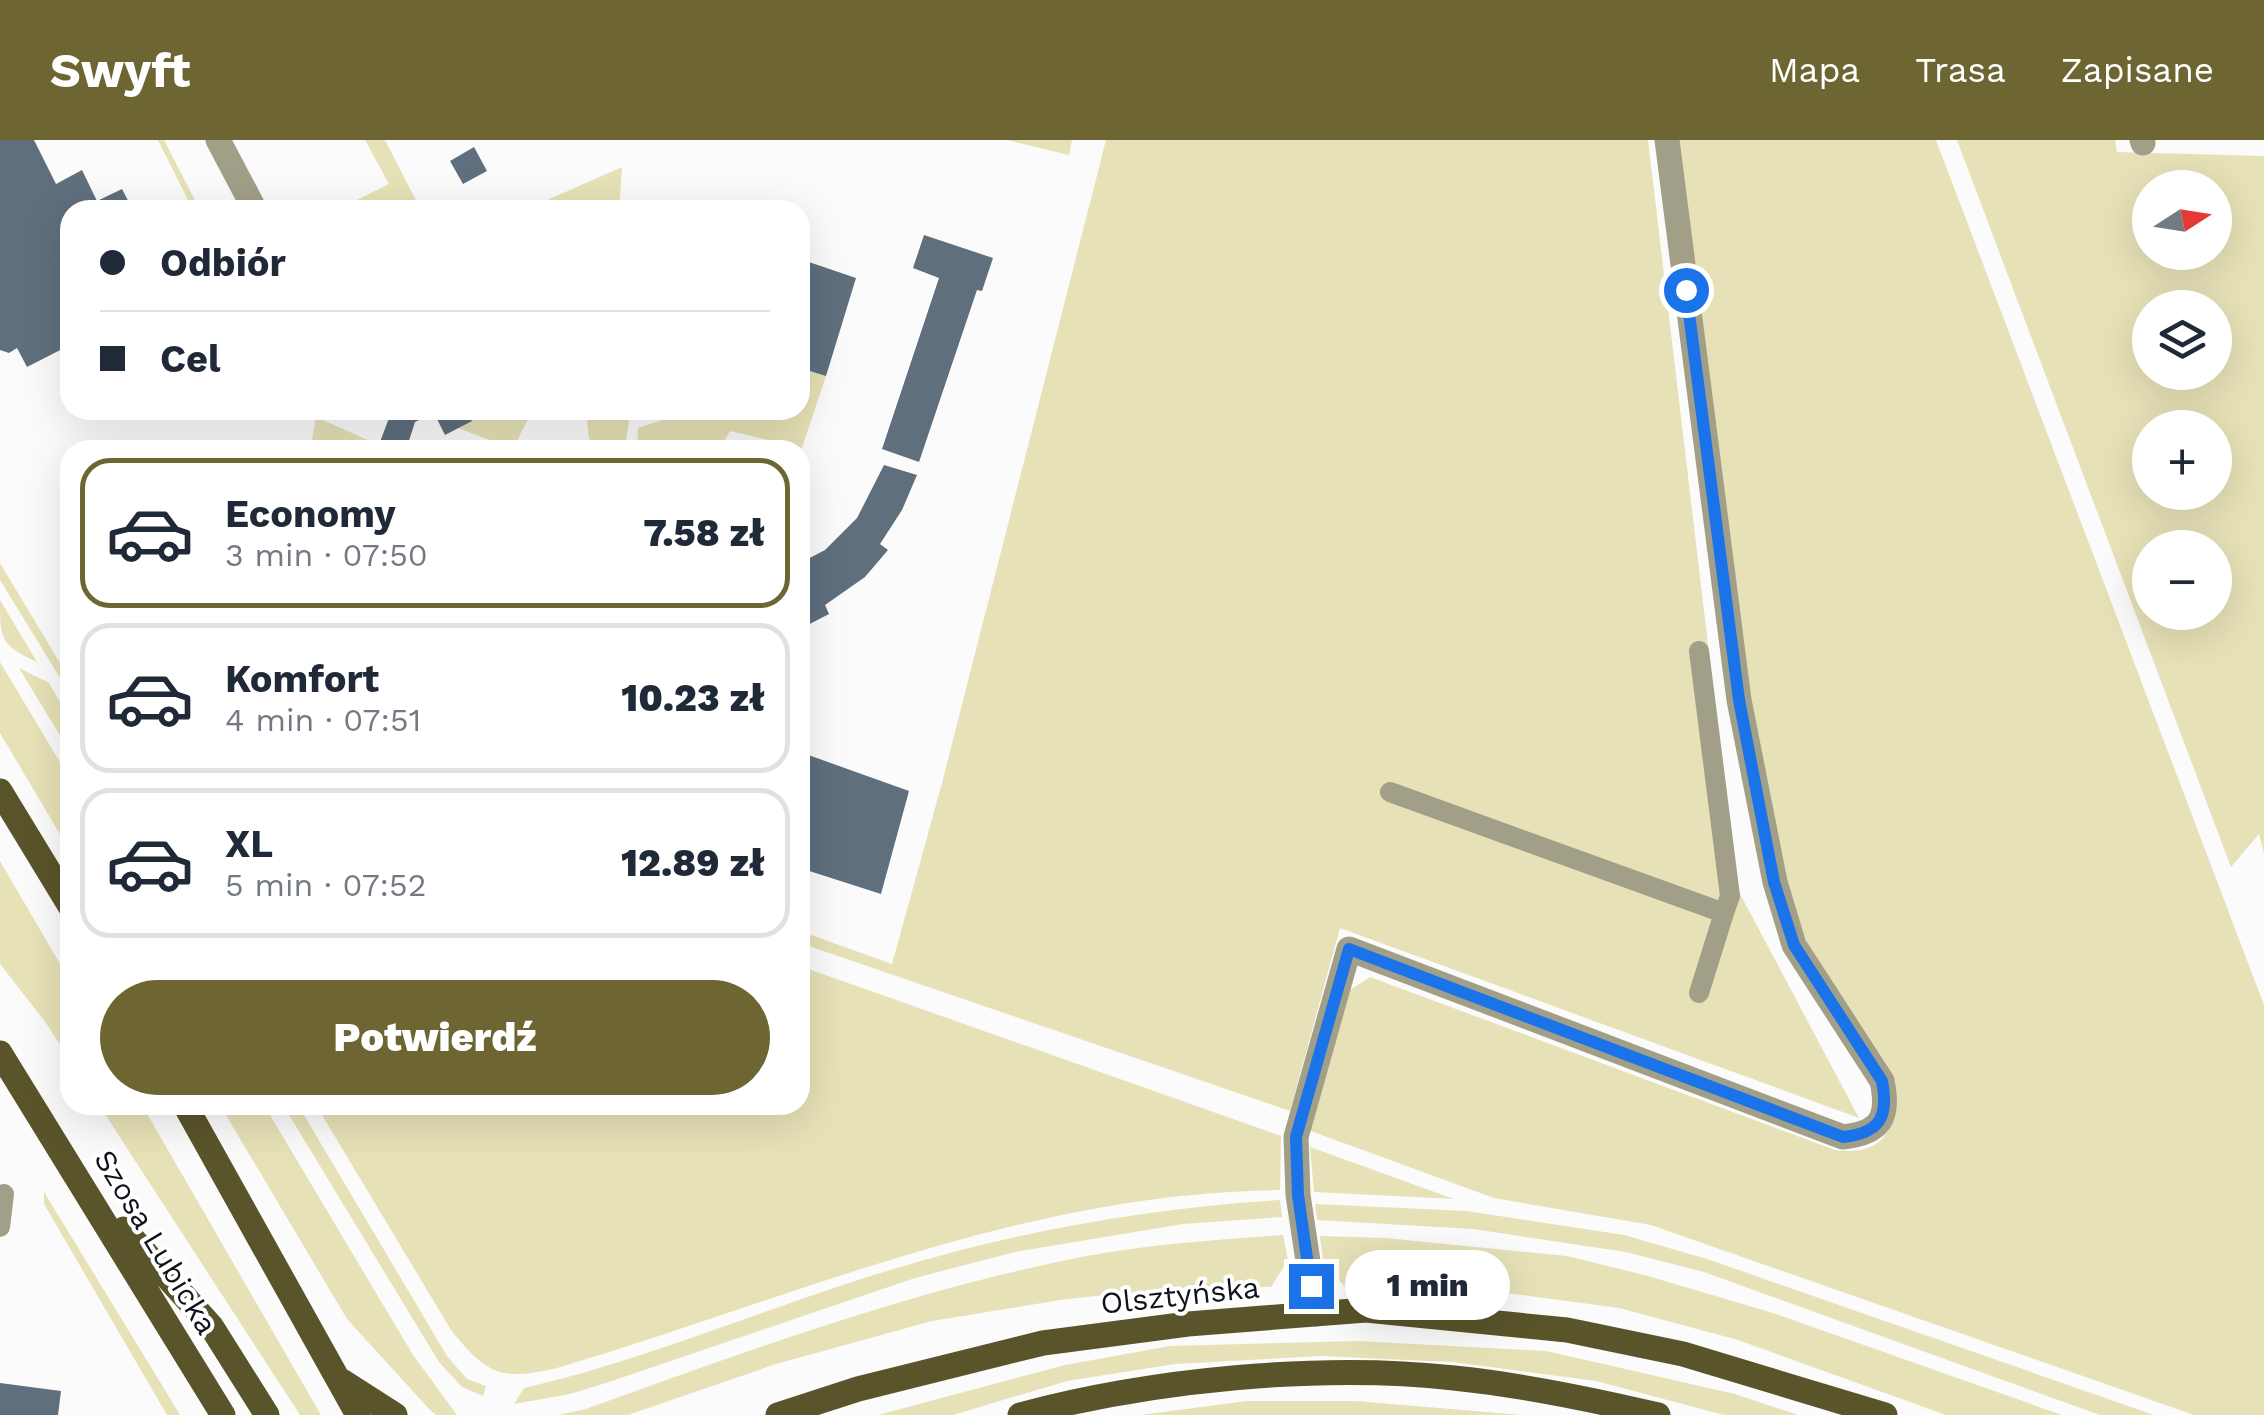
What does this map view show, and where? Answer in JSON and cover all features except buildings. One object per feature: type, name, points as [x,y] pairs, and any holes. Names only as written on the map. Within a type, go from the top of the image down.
[{"type":"main road","points":[[0,791],[60,890]]},
{"type":"main road","name":"Szosa Lubicka","points":[[0,1052],[223,1415]]},
{"type":"main road","points":[[191,1115],[358,1415]]},
{"type":"main road","points":[[84,1184],[211,1326],[266,1415]]},
{"type":"main road","name":"Olsztyńska","points":[[778,1415],[858,1389],[1043,1342],[1188,1324],[1366,1310],[1567,1330],[1683,1354],[1885,1415]]},
{"type":"main road","points":[[1020,1415],[1118,1393],[1252,1378],[1384,1374],[1514,1386],[1658,1415]]},
{"type":"main road","points":[[338,1379],[394,1415]]},
{"type":"street","points":[[218,140],[249,200]]},
{"type":"street","points":[[1316,1314],[1302,1227],[1296,1137],[1349,949],[1843,1137],[1866,1134],[1878,1124],[1886,1102],[1882,1081],[1794,945],[1774,882],[1739,700],[1667,140]]},
{"type":"lane","points":[[1699,651],[1730,896],[1699,993]]},
{"type":"lane","points":[[1390,792],[1724,913]]},
{"type":"lane","points":[[0,1227],[4,1194]]},
{"type":"shaded area","points":[[158,140],[164,140],[195,200],[188,200]]},
{"type":"shaded area","points":[[365,140],[385,140],[416,200],[357,200],[389,184]]},
{"type":"shaded area","points":[[1007,140],[1072,140],[1069,155]]},
{"type":"shaded area","points":[[1106,140],[1648,140],[1737,888],[1859,1118],[1340,928],[1290,1111],[810,946],[810,935],[892,964]]},
{"type":"shaded area","points":[[1677,140],[1936,140],[2264,1005],[2264,1415],[2194,1415],[1651,1225],[1494,1198],[1308,1130],[1350,990],[1370,977],[1835,1150],[1871,1147],[1890,1126],[1896,1102],[1792,915],[1750,703]]},
{"type":"shaded area","points":[[1957,140],[2115,140],[2117,152],[2264,156],[2264,853],[2259,834],[2231,867],[2142,630],[2232,630],[2232,530],[2132,530],[2132,604]]},
{"type":"shaded area","points":[[622,167],[620,200],[548,200]]},
{"type":"shaded area","points":[[810,371],[826,376],[805,440],[768,440],[730,431],[725,440],[637,440],[638,428],[662,420],[810,420]]},
{"type":"shaded area","points":[[315,420],[323,420],[368,440],[312,440]]},
{"type":"shaded area","points":[[462,420],[528,420],[518,440],[489,440],[458,428]]},
{"type":"shaded area","points":[[587,420],[629,420],[626,440],[589,439]]},
{"type":"shaded area","points":[[0,563],[60,663],[60,678],[0,580]]},
{"type":"shaded area","points":[[0,600],[37,662],[16,651],[5,639]]},
{"type":"shaded area","points":[[0,662],[60,762],[60,834],[0,733]]},
{"type":"shaded area","points":[[19,668],[49,683],[60,702],[60,736]]},
{"type":"shaded area","points":[[0,861],[60,964],[60,1045],[0,964]]},
{"type":"shaded area","points":[[810,970],[1281,1136],[1280,1190],[1185,1196],[1092,1209],[1002,1229],[913,1253],[557,1368],[522,1374],[497,1371],[475,1357],[451,1330],[322,1115],[810,1115]]},
{"type":"shaded area","points":[[105,1115],[148,1115],[321,1415],[300,1415]]},
{"type":"shaded area","points":[[226,1115],[270,1115],[413,1355],[457,1415],[436,1415],[430,1410],[347,1319]]},
{"type":"shaded area","points":[[289,1115],[304,1115],[447,1356],[467,1379],[486,1386],[483,1396],[462,1387],[439,1362]]},
{"type":"shaded area","points":[[1310,1147],[1454,1199],[1314,1192]]},
{"type":"shaded area","points":[[44,1192],[180,1415],[167,1415],[44,1204]]},
{"type":"shaded area","points":[[1280,1200],[1282,1217],[1183,1224],[1015,1252],[915,1278],[609,1382],[514,1404],[524,1388],[623,1361],[865,1278],[959,1251],[1096,1221]]},
{"type":"shaded area","points":[[1315,1204],[1466,1211],[1624,1235],[1707,1259],[2154,1415],[2100,1415],[1704,1272],[1626,1252],[1473,1229],[1317,1220]]},
{"type":"shaded area","points":[[1283,1235],[1288,1260],[1271,1287],[1173,1288],[1067,1299],[932,1321],[776,1364],[628,1415],[558,1415],[586,1409],[896,1303],[1023,1270],[1135,1248]]},
{"type":"shaded area","points":[[1320,1236],[1386,1238],[1567,1256],[1773,1313],[2062,1415],[1946,1415],[1738,1340],[1619,1308],[1514,1294],[1345,1287],[1323,1261]]},
{"type":"shaded area","points":[[1358,1341],[1546,1351],[1735,1394],[1798,1415],[1724,1415],[1596,1381],[1452,1362],[1320,1356],[1175,1364],[1067,1381],[953,1415],[878,1415],[1065,1365],[1170,1346]]},
{"type":"shaded area","points":[[1247,1401],[1356,1401],[1522,1415],[1140,1415]]},
{"type":"route","points":[[1311,1286],[1298,1195],[1296,1137],[1349,949],[1843,1137],[1866,1134],[1878,1124],[1886,1102],[1882,1081],[1794,945],[1774,882],[1739,700],[1686,290]]}]
